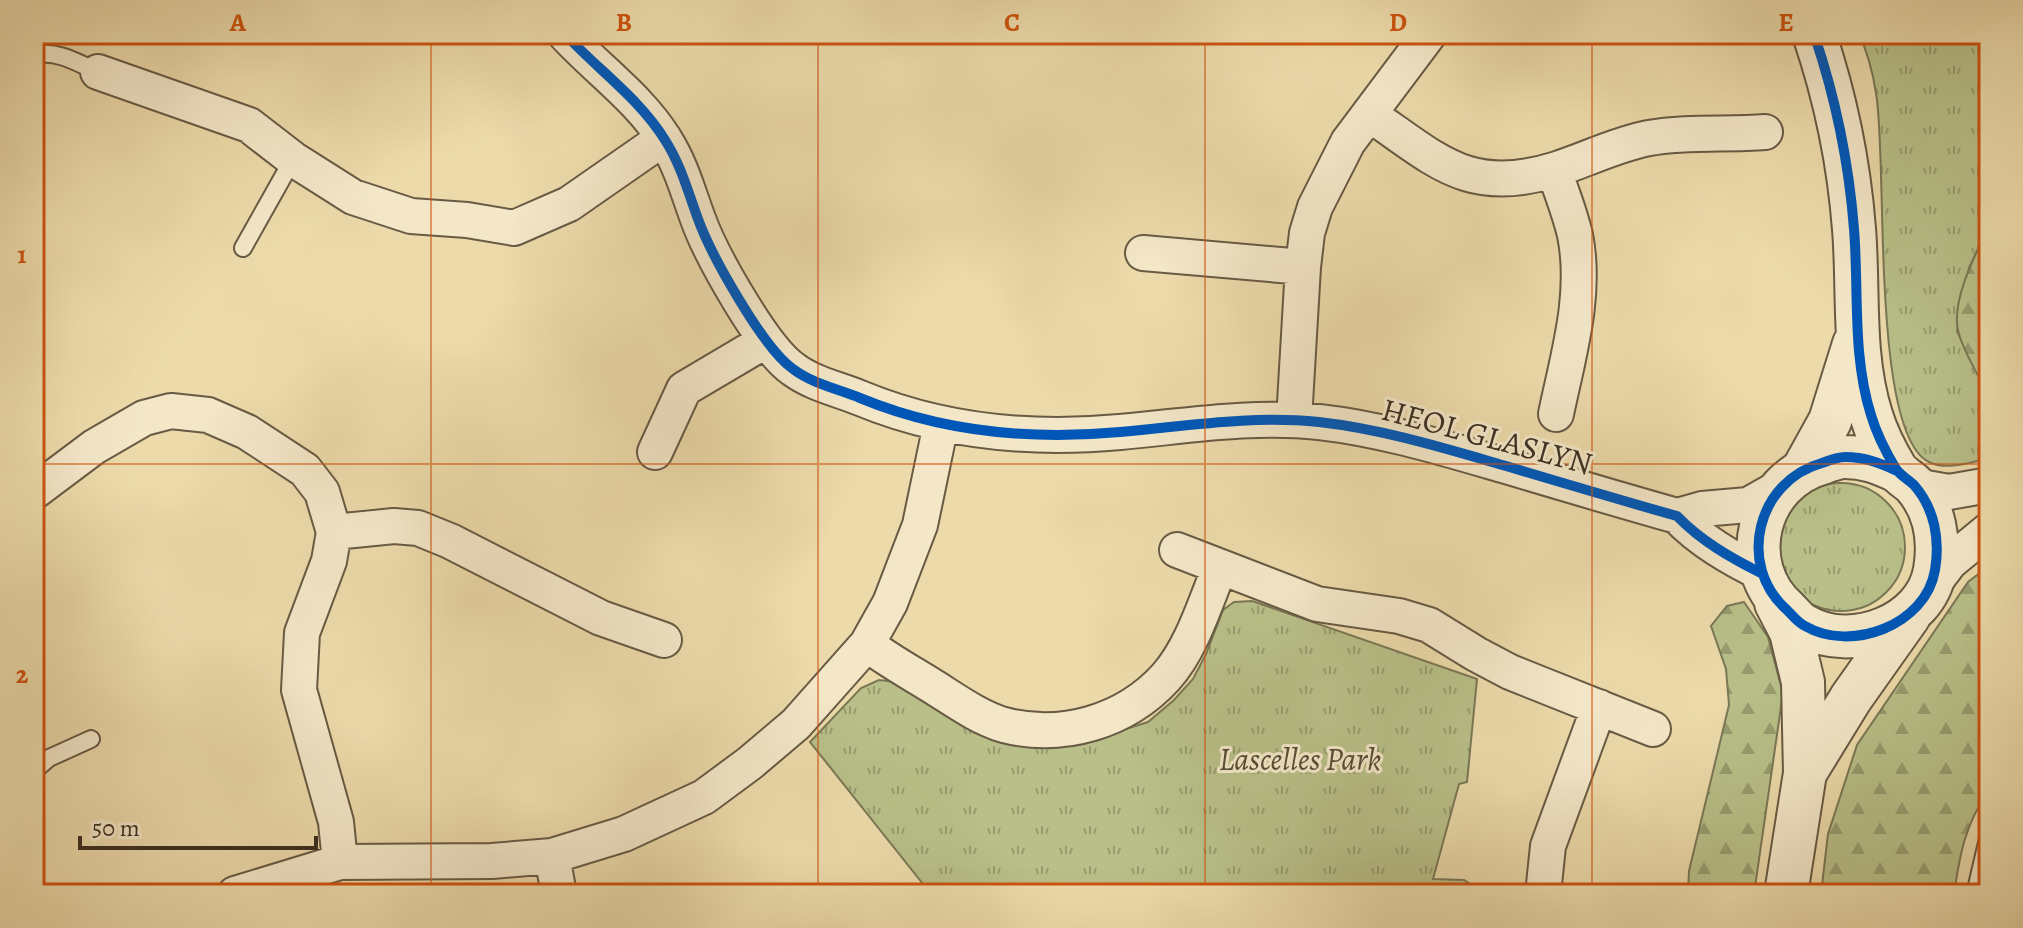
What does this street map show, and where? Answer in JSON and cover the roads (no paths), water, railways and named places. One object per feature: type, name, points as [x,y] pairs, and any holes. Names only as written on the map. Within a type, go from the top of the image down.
[{"type":"street","name":"HEOL GLASLYN","points":[[565,34],[664,138],[689,189],[712,251],[765,341],[793,369],[814,381],[889,410],[941,424],[1039,435],[1118,432],[1221,420],[1294,420],[1351,427],[1439,446],[1677,516],[1693,532],[1737,561],[1767,586]]},
{"type":"street","points":[[1767,586],[1805,626],[1832,636],[1857,637],[1883,631],[1919,602],[1935,572],[1937,529],[1931,513],[1906,478],[1871,415],[1857,336],[1851,199],[1838,127],[1814,34]]},
{"type":"street","points":[[1294,420],[1303,267],[1307,233],[1315,207],[1331,172],[1424,35]]},
{"type":"street","points":[[98,72],[249,125],[293,159],[353,197],[411,216],[467,220],[514,228],[569,204],[664,138]]},
{"type":"street","points":[[1369,114],[1433,158],[1459,172],[1486,179],[1554,170],[1649,138],[1765,132]]},
{"type":"street","points":[[1554,170],[1575,235],[1579,286],[1574,329],[1556,414]]},
{"type":"street","points":[[1143,253],[1303,267]]},
{"type":"street","points":[[1786,894],[1805,773],[1803,682],[1791,632],[1767,586],[1758,538],[1765,510],[1792,478],[1830,421],[1857,336]]},
{"type":"street","points":[[655,452],[684,389],[765,341]]},
{"type":"street","points":[[34,492],[94,447],[144,418],[171,411],[208,415],[247,432],[305,470],[322,492],[334,532],[329,561],[302,633],[299,690],[336,822],[340,862]]},
{"type":"street","points":[[235,894],[340,862],[492,861],[552,856],[624,834],[704,797],[796,724],[867,644],[890,603],[920,525],[941,424]]},
{"type":"street","points":[[1792,478],[1843,457],[1874,460],[1906,478],[1949,492],[1989,485]]},
{"type":"street","name":"HEOL GLASLYN","points":[[1677,516],[1702,509],[1748,505],[1792,478]]},
{"type":"street","points":[[334,532],[394,526],[418,528],[450,541],[601,618],[664,640]]},
{"type":"street","points":[[1805,773],[1851,698],[1919,602],[1950,562],[1989,530]]},
{"type":"street","points":[[1177,550],[1317,604],[1399,616],[1429,625],[1510,672],[1653,729]]},
{"type":"street","points":[[867,644],[968,708],[1002,724],[1037,731],[1076,729],[1133,706],[1166,677],[1182,654],[1220,567]]},
{"type":"street","points":[[1543,894],[1548,846],[1599,707]]},
{"type":"street","points":[[552,856],[559,894]]},
{"type":"lane","points":[[34,56],[42,53],[53,55],[98,72]]},
{"type":"lane","points":[[243,248],[293,159]]},
{"type":"lane","points":[[34,771],[49,758],[91,739]]},
{"type":"lane","points":[[1975,894],[1989,834]]},
{"type":"park label","name":"Lascelles Park","points":[[1300,759]]}]
